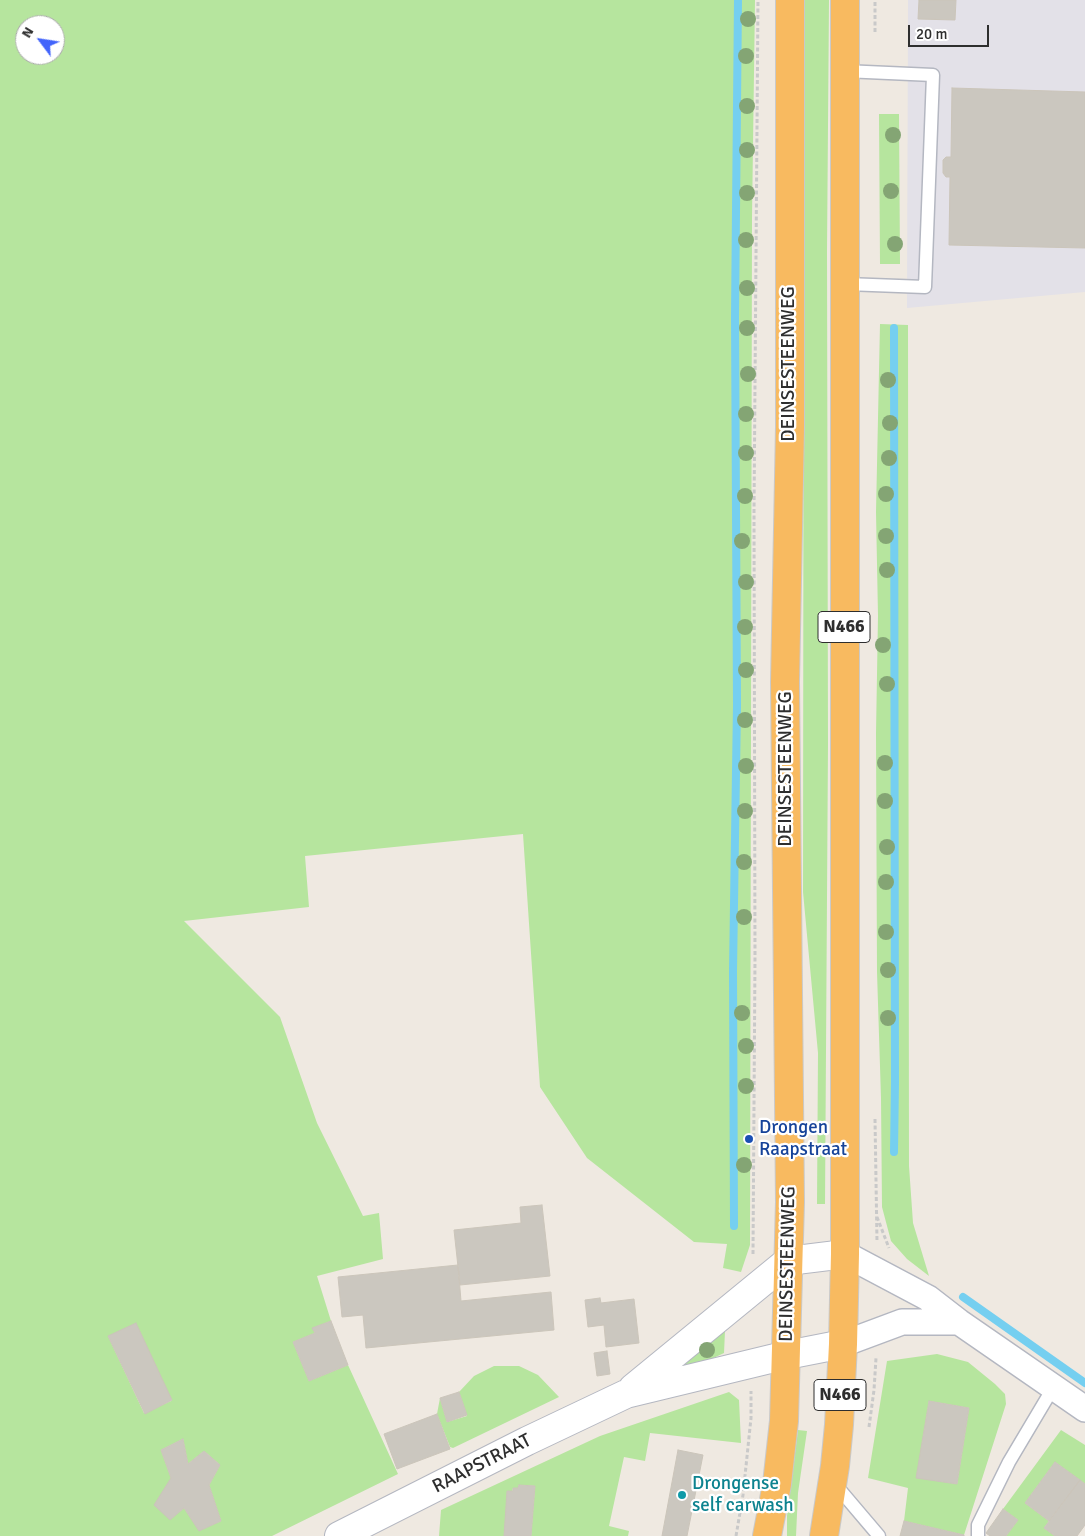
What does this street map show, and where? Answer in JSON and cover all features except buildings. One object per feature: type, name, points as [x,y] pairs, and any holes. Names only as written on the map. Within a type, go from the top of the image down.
[{"type":"highway","name":"DEINSESTEENWEG","points":[[767,1536],[777,1484],[784,1421],[790,1202],[785,682],[790,427],[790,0]]},
{"type":"highway","name":"N466","points":[[824,1536],[833,1482],[839,1425],[843,1344],[845,0]]},
{"type":"street","points":[[788,1261],[844,1254],[928,1298],[958,1322],[1085,1409]]},
{"type":"street","name":"RAAPSTRAAT","points":[[626,1394],[788,1261]]},
{"type":"street","points":[[843,1344],[902,1322],[958,1322]]},
{"type":"street","name":"RAAPSTRAAT","points":[[339,1536],[527,1441],[626,1394],[787,1355],[843,1344]]},
{"type":"lane","points":[[844,71],[933,75],[925,287],[846,284]]},
{"type":"lane","points":[[978,1536],[978,1525],[1009,1462],[1053,1388]]},
{"type":"lane","points":[[833,1482],[879,1536]]},
{"type":"path","points":[[752,1291],[755,966],[754,502],[758,0]]},
{"type":"path","points":[[736,1536],[743,1495],[751,1418],[751,1365]]},
{"type":"shaded area","points":[[908,0],[1085,0],[1085,292],[907,308]]},
{"type":"green space","points":[[0,0],[755,0],[752,218],[750,1245],[741,1272],[723,1268],[727,1244],[694,1242],[587,1158],[540,1087],[523,834],[305,856],[309,907],[184,921],[280,1017],[317,1123],[363,1216],[379,1213],[383,1259],[317,1276],[331,1321],[313,1328],[315,1333],[293,1342],[309,1381],[348,1365],[398,1474],[272,1536],[0,1536]],"holes":[[[108,1336],[172,1400],[171,1401],[144,1413]],[[183,1439],[188,1464],[204,1451],[220,1465],[209,1485],[221,1521],[199,1530],[184,1508],[170,1519],[171,1478],[161,1450]]]},
{"type":"green space","points":[[804,0],[829,0],[825,1204],[817,1204],[818,1053],[803,892]]},
{"type":"green space","points":[[879,114],[899,114],[900,264],[880,264]]},
{"type":"green space","points":[[880,324],[908,325],[909,1166],[913,1223],[929,1276],[907,1259],[891,1241],[882,1207],[877,972],[876,733],[878,616],[876,512]]},
{"type":"green space","points":[[725,1331],[724,1353],[686,1371],[668,1364],[709,1335]]},
{"type":"green space","points":[[937,1354],[968,1362],[1005,1394],[1006,1404],[964,1535],[904,1521],[908,1488],[868,1478],[887,1361]],"holes":[[[929,1401],[969,1408],[957,1484],[917,1477]]]},
{"type":"green space","points":[[494,1366],[519,1366],[538,1375],[559,1397],[453,1448],[450,1447],[437,1414],[440,1398],[447,1422],[467,1416],[459,1392],[474,1376]]},
{"type":"green space","points":[[729,1392],[739,1400],[741,1443],[650,1433],[645,1461],[624,1457],[609,1526],[629,1531],[628,1536],[531,1536],[535,1486],[519,1485],[518,1488],[513,1488],[504,1536],[439,1536],[441,1510],[600,1436]]},
{"type":"green space","points":[[798,1430],[807,1431],[798,1493],[796,1536],[787,1536],[787,1516]]},
{"type":"green space","points":[[1061,1430],[1085,1445],[1085,1484],[1055,1462],[1025,1503],[1049,1521],[1044,1528],[1055,1536],[1006,1536],[1018,1520],[1003,1509]]},
{"type":"waterway","points":[[734,1226],[733,971],[737,705],[735,317],[738,0]]},
{"type":"waterway","points":[[894,328],[894,1152]]},
{"type":"waterway","points":[[963,1297],[1085,1383]]},
{"type":"place","name":"Drongen Raapstraat","points":[[749,1139]]},
{"type":"place","name":"Drongense self carwash","points":[[682,1495]]}]
